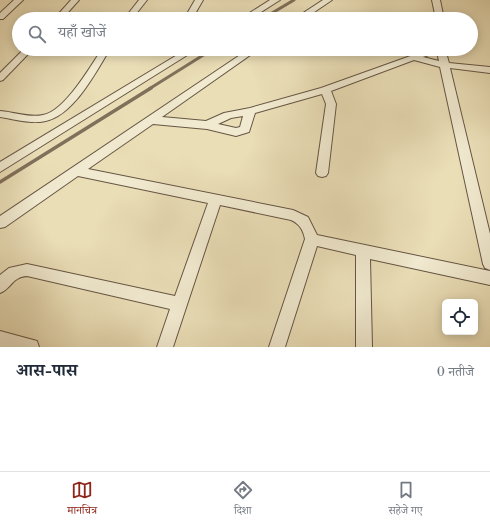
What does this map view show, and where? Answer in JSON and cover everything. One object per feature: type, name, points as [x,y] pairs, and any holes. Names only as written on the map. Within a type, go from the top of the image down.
[{"type":"street","points":[[0,17],[19,0]]},
{"type":"street","points":[[65,12],[76,0]]},
{"type":"street","points":[[134,12],[143,0]]},
{"type":"street","points":[[192,12],[199,0]]},
{"type":"street","points":[[256,12],[276,0]]},
{"type":"street","points":[[309,12],[328,0]]},
{"type":"street","points":[[436,0],[439,12]]},
{"type":"street","points":[[0,78],[22,56]]},
{"type":"street","points":[[0,114],[42,119],[58,114],[82,85],[101,56]]},
{"type":"street","points":[[0,168],[182,56]]},
{"type":"street","points":[[0,223],[245,56]]},
{"type":"street","points":[[207,125],[224,116],[250,111],[325,90],[416,56]]},
{"type":"street","points":[[442,56],[490,264]]},
{"type":"street","points":[[413,57],[444,65],[490,70]]},
{"type":"street","points":[[322,173],[331,104],[325,90]]},
{"type":"street","points":[[151,120],[207,125],[240,132],[245,129],[250,111]]},
{"type":"street","points":[[75,171],[293,215],[302,218],[308,223],[312,238],[277,347]]},
{"type":"street","points":[[165,347],[215,200]]},
{"type":"street","points":[[312,238],[363,251],[490,278]]},
{"type":"street","points":[[363,251],[364,347]]},
{"type":"street","points":[[0,286],[8,276],[14,272],[27,270],[179,304]]},
{"type":"street","points":[[0,339],[31,347]]},
{"type":"waterway","points":[[274,12],[294,0]]},
{"type":"waterway","points":[[149,89],[202,56]]},
{"type":"waterway","points":[[0,182],[151,88]]}]
